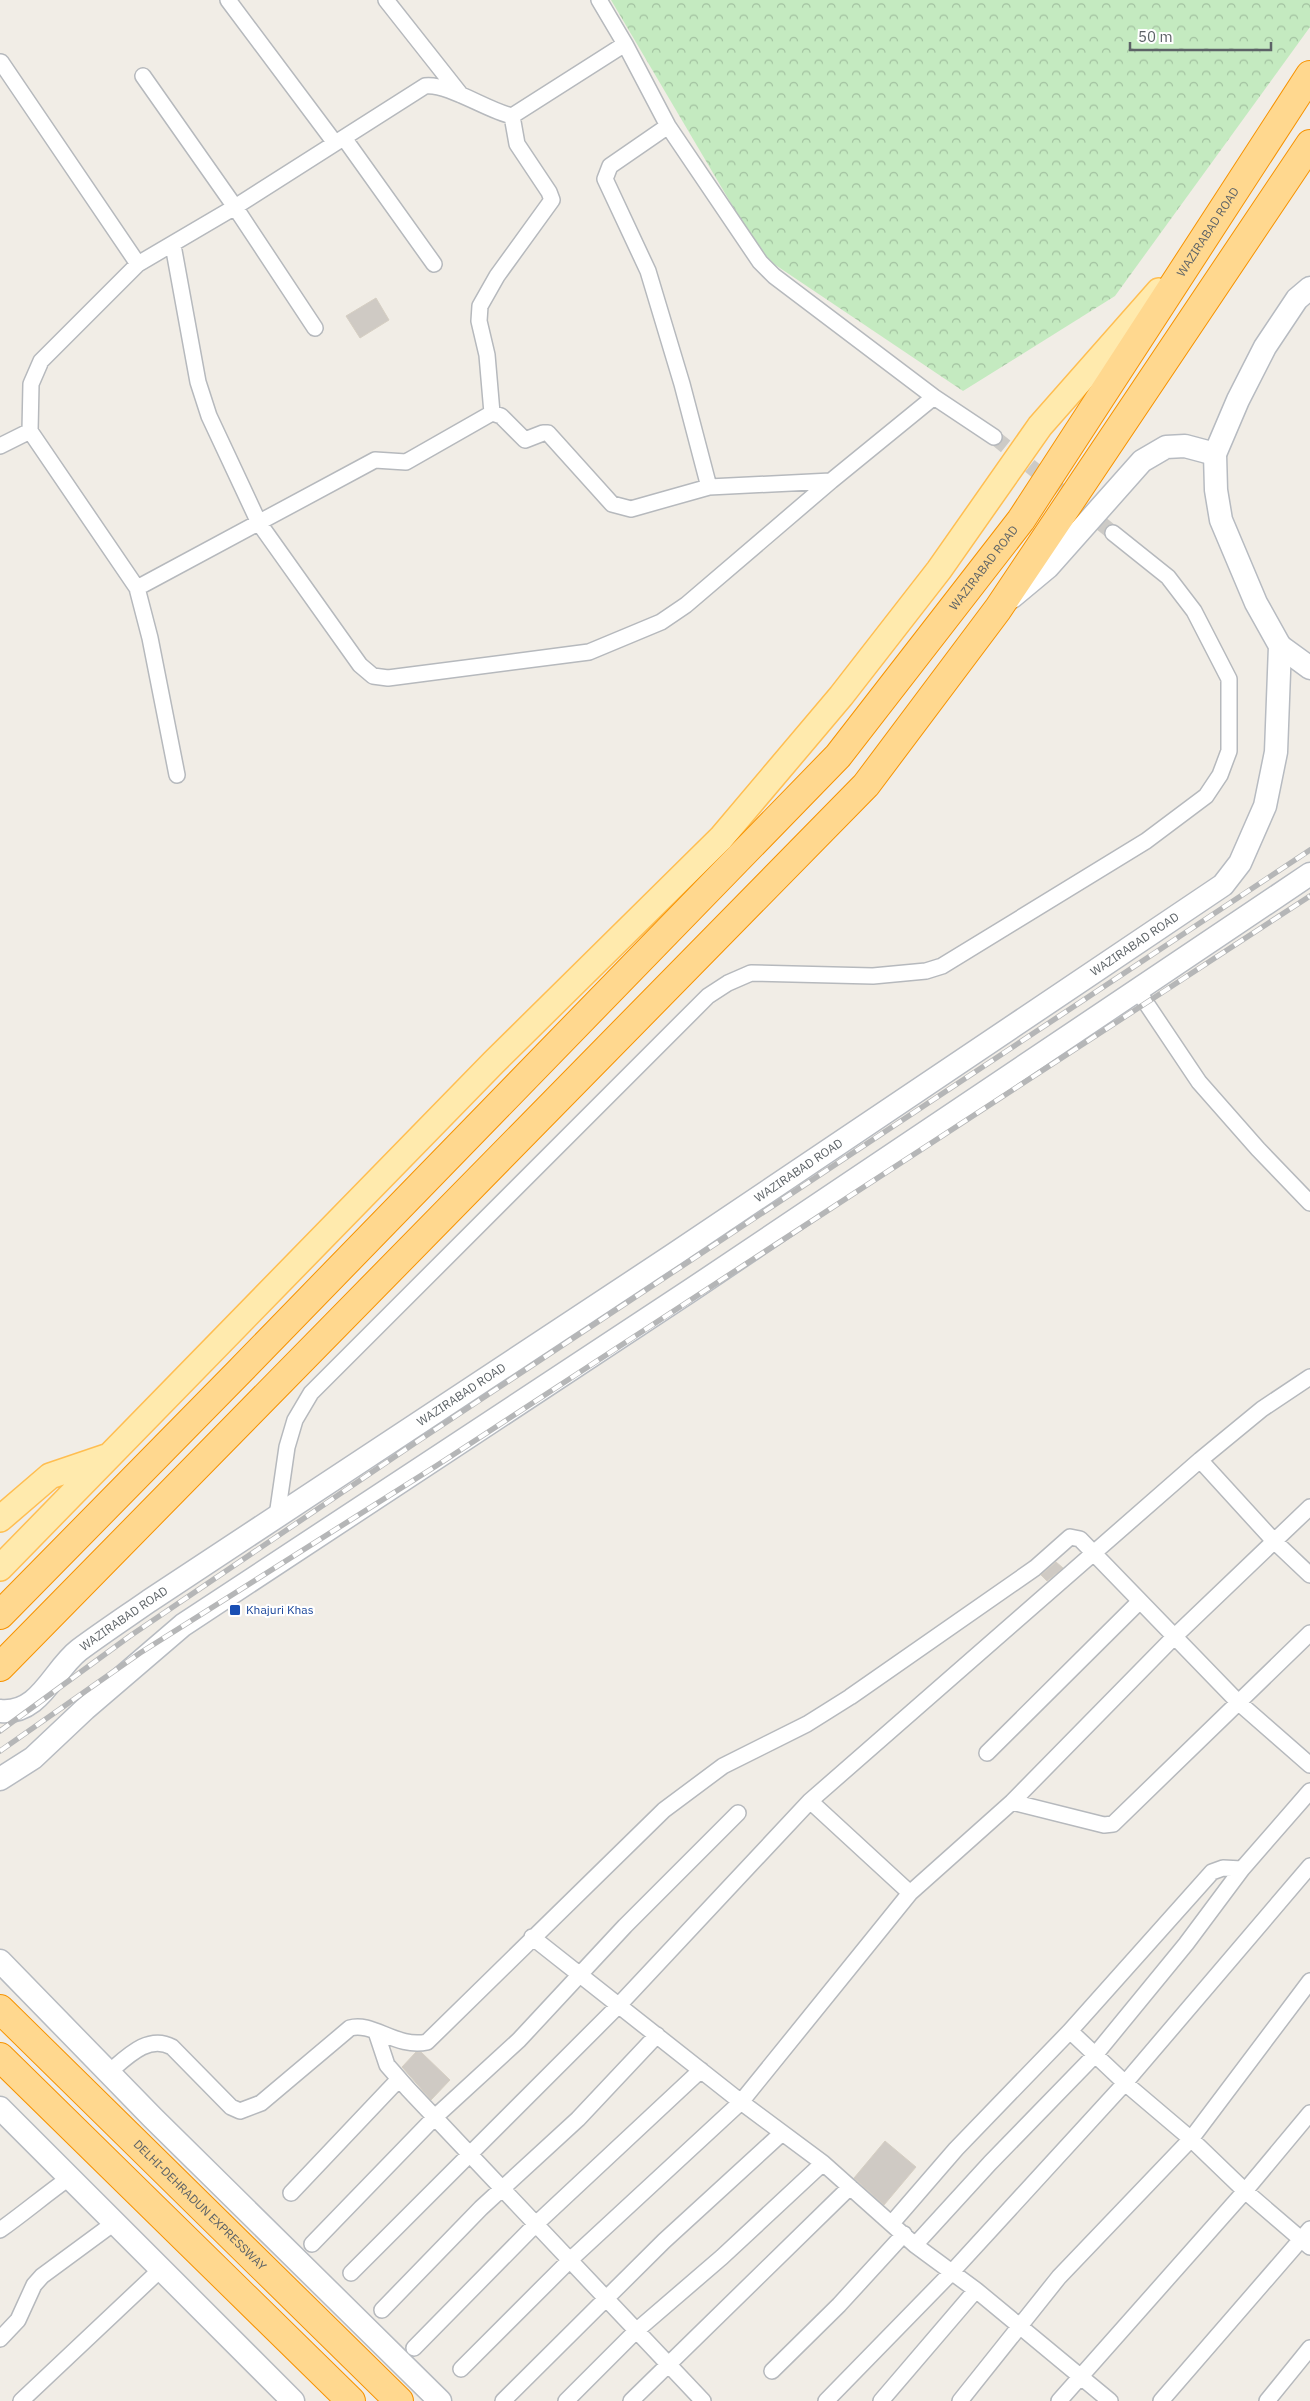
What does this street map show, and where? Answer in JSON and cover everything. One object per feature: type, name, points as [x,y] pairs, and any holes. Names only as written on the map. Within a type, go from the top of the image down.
[{"type":"highway","name":"WAZIRABAD ROAD","points":[[0,1615],[236,1376],[838,756],[1020,520],[1249,171],[1310,74]]},
{"type":"highway","points":[[0,1667],[866,785],[998,609],[1310,144]]},
{"type":"highway","name":"DELHI-DEHRADUN EXPRESSWAY","points":[[0,2009],[399,2401]]},
{"type":"highway","points":[[0,2057],[351,2401]]},
{"type":"main road","points":[[0,1568],[494,1062],[721,838],[865,664],[939,570],[1040,426],[1202,242]]},
{"type":"main road","points":[[1310,288],[1297,299],[1265,347],[1238,400],[1215,454],[1216,490],[1221,520],[1256,603],[1280,646],[1310,668]]},
{"type":"main road","points":[[998,609],[1048,567],[1142,461],[1166,448],[1185,446],[1215,454]]},
{"type":"main road","name":"WAZIRABAD ROAD","points":[[0,1711],[12,1712],[38,1698],[77,1652],[277,1516],[681,1250],[1223,885],[1240,863],[1265,806],[1276,752],[1280,646]]},
{"type":"main road","points":[[0,1779],[33,1758],[85,1709],[183,1626],[683,1296],[1310,874]]},
{"type":"main road","points":[[0,1519],[50,1476],[111,1456]]},
{"type":"main road","points":[[0,1961],[117,2066],[440,2401]]},
{"type":"main road","points":[[0,2108],[293,2401]]},
{"type":"street","points":[[228,0],[434,264]]},
{"type":"street","points":[[386,0],[461,95]]},
{"type":"street","points":[[599,0],[625,44],[668,126],[760,262],[774,276],[934,397],[994,437]]},
{"type":"street","points":[[177,775],[150,638],[137,588],[30,431],[31,384],[42,361],[138,264],[235,207],[426,86],[434,86],[461,95],[512,116],[519,114],[625,44]]},
{"type":"street","points":[[0,62],[138,264]]},
{"type":"street","points":[[143,76],[235,207],[315,328]]},
{"type":"street","points":[[492,413],[487,355],[479,321],[480,306],[497,276],[552,200],[549,192],[517,144],[512,116]]},
{"type":"street","points":[[668,126],[610,166],[605,179],[648,272],[682,384],[709,487]]},
{"type":"street","points":[[173,245],[202,399],[259,523],[360,665],[373,676],[388,678],[589,652],[660,622],[686,605],[831,481],[934,397]]},
{"type":"street","points":[[137,588],[374,460],[406,462],[492,413],[501,416],[525,440],[548,433],[612,504],[622,508],[631,509],[709,487],[831,481]]},
{"type":"street","points":[[0,446],[30,431]]},
{"type":"street","points":[[277,1516],[287,1447],[295,1420],[311,1392],[708,996],[728,982],[751,973],[873,976],[926,971],[942,966],[1146,841],[1206,796],[1220,775],[1229,751],[1229,679],[1215,647],[1194,611],[1168,577],[1113,533]]},
{"type":"street","points":[[1138,991],[1198,1082],[1310,1203]]},
{"type":"street","points":[[351,2273],[619,2005],[810,1801],[1200,1460],[1262,1409],[1310,1377]]},
{"type":"street","points":[[1200,1460],[1274,1541],[1310,1575]]},
{"type":"street","points":[[461,2369],[570,2260],[741,2102],[910,1894],[1012,1802],[1174,1637],[1310,1507]]},
{"type":"street","points":[[117,2066],[148,2044],[156,2042],[172,2047],[232,2107],[240,2111],[261,2104],[350,2028],[359,2026],[402,2042],[416,2044],[427,2042],[532,1937],[664,1810],[724,1766],[807,1724],[850,1697],[1035,1568],[1070,1537],[1078,1538],[1238,1702],[1310,1765]]},
{"type":"street","points":[[987,1754],[1139,1602]]},
{"type":"street","points":[[1012,1802],[1109,1825],[1310,1633]]},
{"type":"street","points":[[915,2245],[990,2163],[1095,2055],[1186,1944],[1242,1869],[1310,1791]]},
{"type":"street","points":[[810,1801],[910,1894]]},
{"type":"street","points":[[312,2244],[435,2117],[519,2040],[578,1975],[738,1813]]},
{"type":"street","points":[[826,2401],[951,2273],[1125,2083],[1310,1866]]},
{"type":"street","points":[[892,2223],[956,2149],[1070,2031],[1212,1872],[1223,1868],[1242,1869]]},
{"type":"street","points":[[532,1937],[741,2102],[823,2163],[915,2245],[976,2290],[1110,2401]]},
{"type":"street","points":[[960,2401],[1059,2277],[1191,2139],[1310,1980]]},
{"type":"street","points":[[1070,2031],[1125,2083],[1191,2139],[1245,2191],[1307,2238],[1161,2401]]},
{"type":"street","points":[[376,2032],[385,2060],[399,2079],[703,2401]]},
{"type":"street","points":[[382,2310],[503,2189],[578,2119],[657,2035]]},
{"type":"street","points":[[414,2348],[536,2224],[701,2070]]},
{"type":"street","points":[[291,2193],[399,2079]]},
{"type":"street","points":[[1059,2401],[1245,2191],[1310,2113]]},
{"type":"street","points":[[503,2401],[664,2241],[782,2133]]},
{"type":"street","points":[[566,2401],[636,2331],[722,2257],[823,2163]]},
{"type":"street","points":[[0,2230],[28,2211],[38,2200],[69,2178]]},
{"type":"street","points":[[631,2401],[850,2187]]},
{"type":"street","points":[[0,2338],[18,2320],[34,2285],[42,2276],[114,2223]]},
{"type":"street","points":[[772,2371],[839,2305],[904,2234]]},
{"type":"street","points":[[21,2401],[160,2270]]},
{"type":"street","points":[[881,2401],[976,2290]]},
{"type":"street","points":[[1267,2401],[1310,2348]]},
{"type":"green space","points":[[611,0],[1310,0],[1310,27],[1115,296],[963,391],[762,256]]},
{"type":"building","points":[[376,298],[389,320],[360,338],[346,316]]},
{"type":"building","points":[[1056,1562],[1063,1568],[1047,1581],[1041,1575]]},
{"type":"building","points":[[416,2052],[421,2052],[450,2080],[431,2100],[402,2067]]},
{"type":"building","points":[[885,2141],[916,2167],[884,2205],[854,2178]]},
{"type":"tunnel","points":[[994,437],[1113,533]]},
{"type":"railway","points":[[0,1731],[130,1636],[418,1441],[1310,850]]},
{"type":"railway","points":[[0,1751],[140,1653],[436,1466],[1310,896]]},
{"type":"place","name":"Khajuri Khas","points":[[235,1610]]}]
